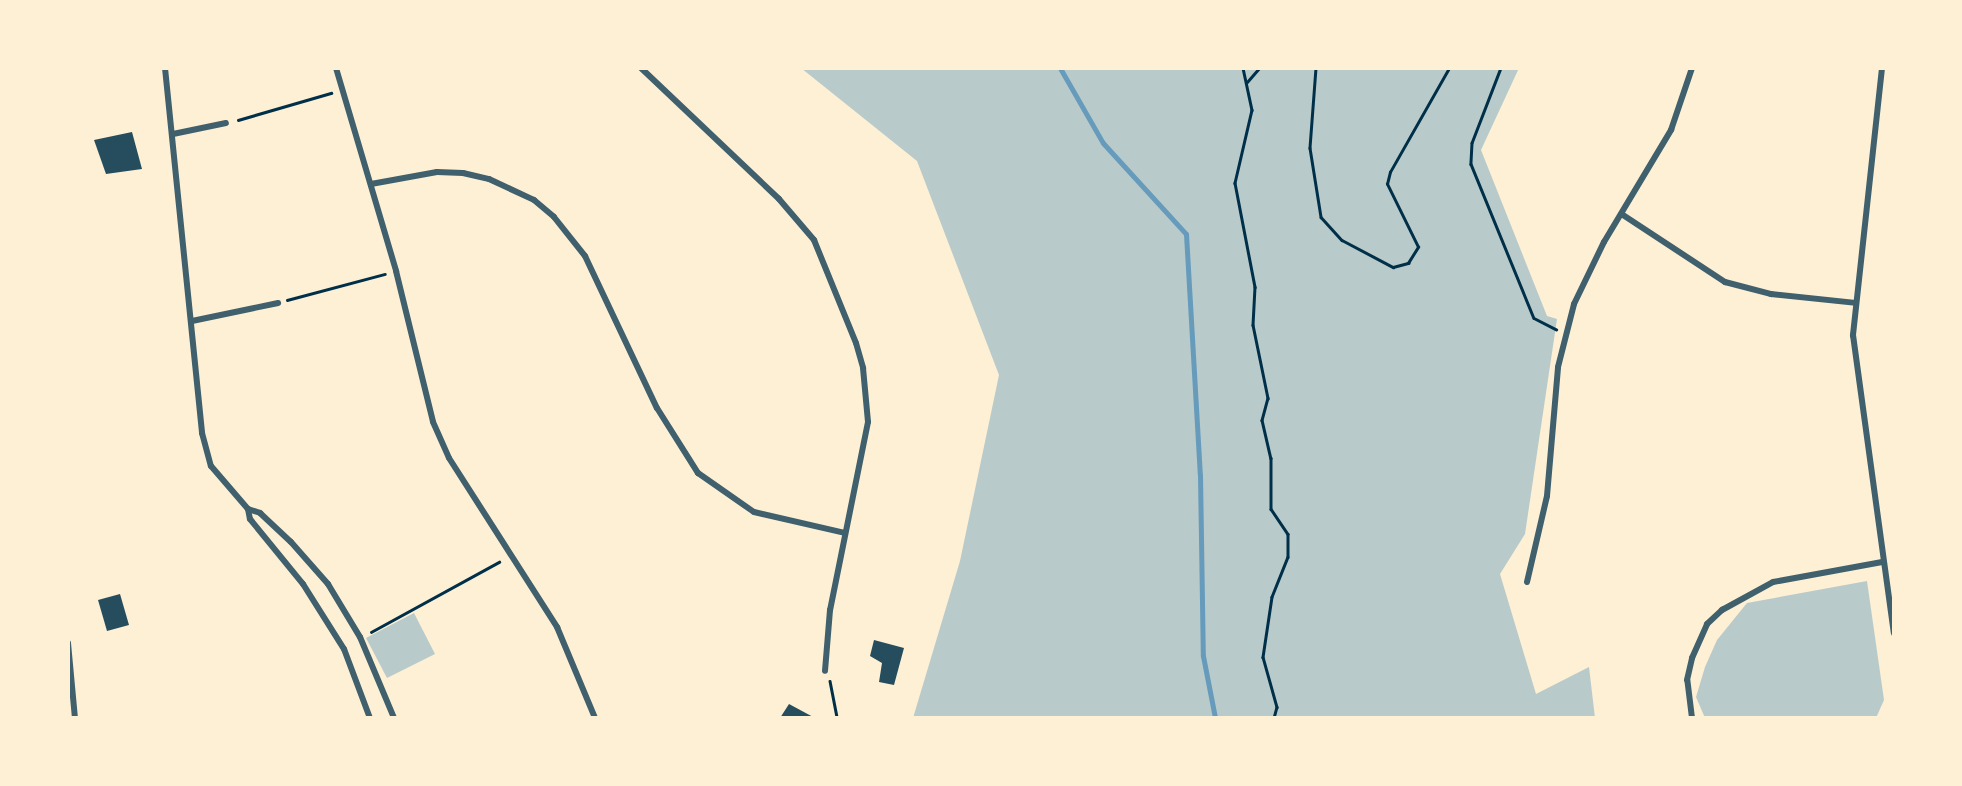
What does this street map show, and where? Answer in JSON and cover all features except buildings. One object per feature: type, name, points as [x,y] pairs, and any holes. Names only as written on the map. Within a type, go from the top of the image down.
[{"type":"street","points":[[165,68],[205,448],[219,480],[248,510],[250,519],[303,584],[344,648],[370,718]]},
{"type":"street","points":[[336,68],[396,270],[433,422],[449,458],[557,627],[595,718]]},
{"type":"street","points":[[641,68],[779,199],[814,240],[856,343],[866,391],[866,436],[830,610],[825,671]]},
{"type":"street","points":[[1527,582],[1546,496],[1555,386],[1566,332],[1588,273],[1671,130],[1692,68]]},
{"type":"street","points":[[1882,68],[1856,303],[1854,360],[1894,632]]},
{"type":"street","points":[[173,134],[226,123]]},
{"type":"street","points":[[371,184],[437,172],[463,173],[489,178],[534,200],[554,217],[586,256],[657,408],[698,473],[754,512],[845,533]]},
{"type":"street","points":[[1623,214],[1725,282],[1771,294],[1856,303]]},
{"type":"street","points":[[192,321],[278,302]]},
{"type":"street","points":[[248,510],[260,512],[312,564],[360,637],[394,718]]},
{"type":"street","points":[[1692,718],[1687,680],[1692,658],[1707,624],[1722,610],[1773,582],[1882,562]]},
{"type":"street","points":[[68,643],[75,718]]},
{"type":"path","points":[[1242,68],[1252,110],[1234,183],[1255,286],[1254,325],[1268,398],[1262,420],[1271,458],[1271,509],[1288,534],[1288,557],[1272,597],[1263,657],[1278,707],[1274,718]]},
{"type":"path","points":[[1246,83],[1260,68]]},
{"type":"path","points":[[1316,68],[1310,148],[1321,217],[1342,240],[1394,267],[1408,263],[1418,247],[1388,184],[1390,172],[1449,68]]},
{"type":"path","points":[[1501,68],[1472,143],[1471,164],[1534,318],[1566,332]]},
{"type":"path","points":[[226,123],[342,90]]},
{"type":"path","points":[[278,302],[396,270]]},
{"type":"path","points":[[360,637],[512,554]]},
{"type":"path","points":[[825,671],[837,718]]},
{"type":"shaded area","points":[[801,68],[1519,68],[1481,150],[1547,316],[1557,319],[1525,534],[1500,574],[1536,694],[1589,667],[1595,718],[913,718],[960,561],[999,375],[917,161]]},
{"type":"shaded area","points":[[1867,581],[1884,700],[1876,718],[1705,718],[1696,697],[1705,667],[1717,640],[1747,603]]},
{"type":"shaded area","points":[[414,613],[435,654],[387,678],[366,638]]},
{"type":"waterway","points":[[1060,68],[1103,143],[1186,234],[1200,475],[1203,656],[1215,718]]}]
